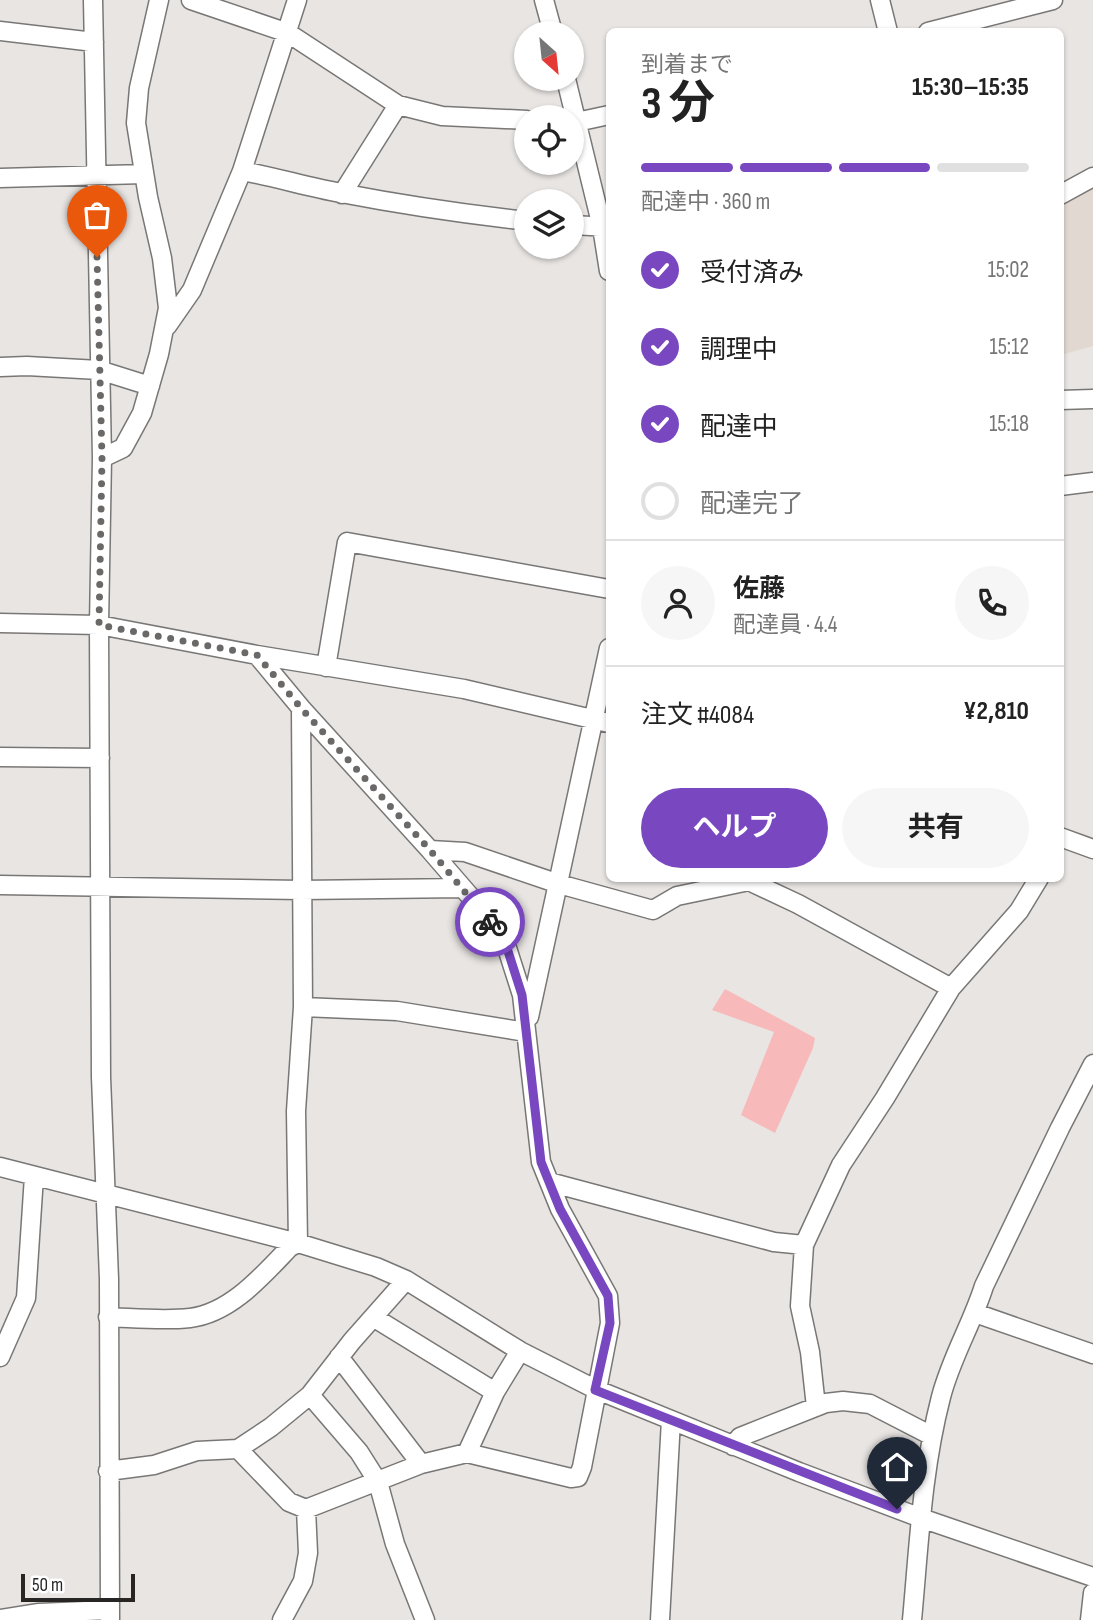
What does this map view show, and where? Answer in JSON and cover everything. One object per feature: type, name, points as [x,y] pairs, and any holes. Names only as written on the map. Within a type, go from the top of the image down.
[{"type":"street","points":[[0,1619],[39,1613],[109,1615],[108,1317],[101,1077],[99,625],[102,458],[93,0]]},
{"type":"street","points":[[102,458],[123,448],[142,413],[168,309],[162,258],[136,123],[138,88],[159,0]]},
{"type":"street","points":[[191,0],[288,33],[398,105],[442,116],[514,119]]},
{"type":"street","points":[[163,332],[192,290],[242,171],[297,0]]},
{"type":"street","points":[[544,0],[550,21]]},
{"type":"street","points":[[880,0],[887,28]]},
{"type":"street","points":[[944,28],[1053,0]]},
{"type":"street","points":[[0,31],[94,42]]},
{"type":"street","points":[[342,194],[398,105]]},
{"type":"street","points":[[584,121],[606,116]]},
{"type":"street","points":[[584,153],[606,227],[584,226]]},
{"type":"street","points":[[242,171],[342,194],[514,219]]},
{"type":"street","points":[[0,178],[144,174]]},
{"type":"street","points":[[1064,193],[1093,177]]},
{"type":"street","points":[[0,367],[99,370],[150,387]]},
{"type":"street","points":[[1064,400],[1093,399]]},
{"type":"street","points":[[1064,486],[1093,482]]},
{"type":"street","points":[[326,667],[347,542],[606,588]]},
{"type":"street","points":[[0,623],[99,625],[257,655],[464,689],[601,721]]},
{"type":"street","points":[[238,1449],[289,1502],[306,1509],[421,1464],[467,1453],[571,1478],[578,1477],[610,1323],[608,1296],[560,1209],[541,1162],[522,995],[507,948],[488,917],[257,655]]},
{"type":"street","points":[[526,1032],[559,884],[601,721],[606,675]]},
{"type":"street","points":[[298,1243],[296,1111],[303,1007],[301,708]]},
{"type":"street","points":[[0,757],[100,758]]},
{"type":"street","points":[[1064,839],[1093,849]]},
{"type":"street","points":[[430,850],[465,852],[559,884],[653,910],[677,896],[741,882]]},
{"type":"street","points":[[754,882],[951,988]]},
{"type":"street","points":[[816,1407],[810,1352],[800,1306],[804,1245],[841,1165],[951,988],[1019,911],[1037,882]]},
{"type":"street","points":[[0,885],[301,890],[462,888]]},
{"type":"street","points":[[303,1007],[397,1012],[526,1032]]},
{"type":"street","points":[[912,1620],[932,1436],[949,1374],[984,1286],[1093,1063]]},
{"type":"street","points":[[0,1167],[298,1243],[376,1267],[406,1280],[520,1351],[595,1390],[921,1518],[1093,1577]]},
{"type":"street","points":[[0,1357],[26,1298],[34,1176]]},
{"type":"street","points":[[549,1181],[774,1242],[804,1245]]},
{"type":"street","points":[[108,1317],[193,1317],[220,1308],[240,1295],[290,1247],[298,1243]]},
{"type":"street","points":[[108,1471],[154,1465],[197,1451],[238,1449],[271,1427],[310,1395],[406,1280]]},
{"type":"street","points":[[975,1312],[1093,1354]]},
{"type":"street","points":[[373,1317],[495,1392]]},
{"type":"street","points":[[467,1453],[495,1392],[520,1351]]},
{"type":"street","points":[[339,1357],[362,1383],[421,1464]]},
{"type":"street","points":[[310,1395],[359,1452],[378,1482],[395,1544],[425,1620]]},
{"type":"street","points":[[733,1446],[740,1437],[816,1407],[843,1401],[870,1404],[932,1436]]},
{"type":"street","points":[[660,1620],[671,1420]]},
{"type":"street","points":[[282,1620],[303,1581],[308,1553],[306,1509]]},
{"type":"street","points":[[1090,1620],[1093,1593]]},
{"type":"shaded area","points":[[1093,185],[1093,346],[1064,354],[1064,201]]},
{"type":"shaded area","points":[[725,989],[815,1038],[775,1133],[741,1115],[774,1032],[712,1010]]},
{"type":"way so far","points":[[97,257],[102,458],[99,625],[257,655],[301,708],[430,850],[490,922]]},
{"type":"route","points":[[490,922],[507,948],[522,995],[541,1162],[560,1209],[608,1296],[610,1323],[595,1390],[897,1509]]}]
